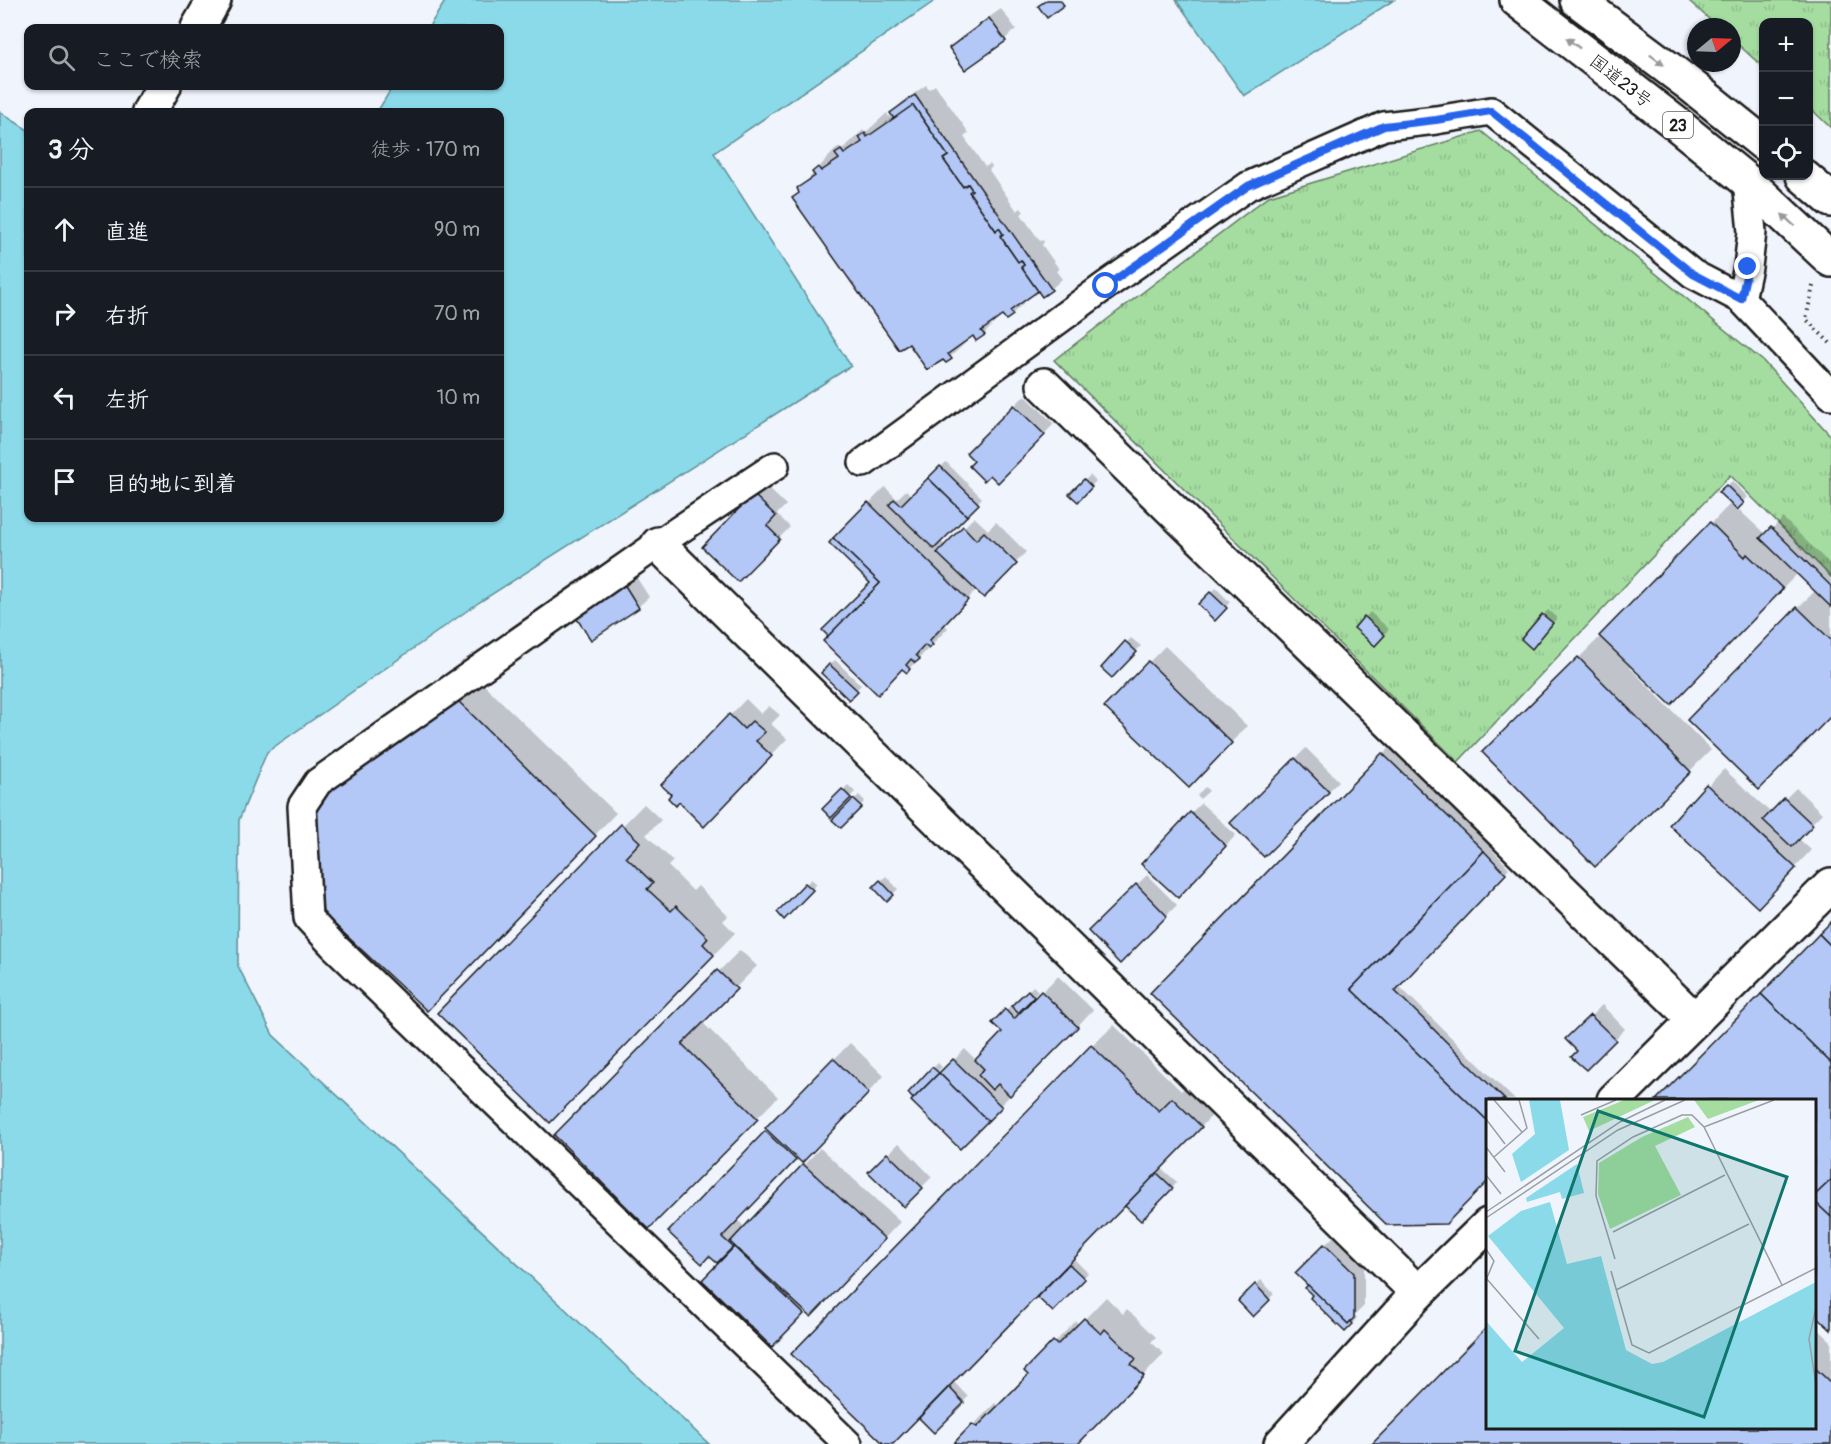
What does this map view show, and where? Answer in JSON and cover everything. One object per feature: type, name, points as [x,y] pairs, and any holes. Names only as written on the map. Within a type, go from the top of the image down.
[{"type":"main road","points":[[200,24],[214,0]]},
{"type":"main road","name":"国道23号","points":[[1517,0],[1747,181],[1822,272]]},
{"type":"main road","name":"国道23号","points":[[1577,0],[1688,83],[1759,140]]},
{"type":"main road","points":[[151,108],[163,90]]},
{"type":"main road","points":[[1808,180],[1831,200]]},
{"type":"main road","points":[[1044,385],[1695,1020]]},
{"type":"main road","points":[[658,544],[1418,1293]]},
{"type":"main road","points":[[1616,1099],[1831,885]]},
{"type":"main road","points":[[1281,1444],[1418,1293],[1486,1227]]},
{"type":"street","points":[[863,463],[1248,186],[1384,126],[1491,111],[1693,274],[1741,299],[1831,395]]},
{"type":"street","points":[[1741,299],[1748,267],[1752,231],[1747,181]]},
{"type":"street","points":[[775,466],[658,544],[318,782],[303,806],[308,918],[848,1444]]},
{"type":"path","points":[[1822,272],[1806,319],[1831,344]]},
{"type":"green space","points":[[1688,0],[1831,0],[1831,128],[1813,111],[1813,18],[1759,18],[1759,63],[1741,47],[1741,18],[1708,18]]},
{"type":"green space","points":[[1481,131],[1763,361],[1831,436],[1831,577],[1730,475],[1458,762],[1054,360],[1269,196]]},
{"type":"water","points":[[446,0],[936,0],[714,153],[851,366],[478,603],[267,752],[239,820],[238,966],[273,1035],[709,1444],[0,1444],[0,112],[24,127],[24,522],[504,522],[504,108],[379,108],[391,90],[504,90],[504,24],[431,24]]},
{"type":"water","points":[[1176,0],[1394,0],[1244,96]]},
{"type":"building","points":[[1047,0],[1060,0],[1064,5],[1047,18],[1038,6]]},
{"type":"building","points":[[989,18],[1006,41],[965,70],[949,48]]},
{"type":"building","points":[[915,95],[1052,290],[1042,297],[1021,267],[1024,265],[1021,260],[1018,262],[1000,236],[1003,234],[999,228],[996,231],[969,192],[972,190],[968,184],[963,187],[943,159],[948,156],[913,105],[894,119],[890,113]]},
{"type":"building","points":[[913,105],[948,156],[943,159],[963,187],[968,184],[972,190],[969,192],[996,231],[999,228],[1003,234],[1000,236],[1018,262],[1021,260],[1024,265],[1021,267],[1038,291],[1010,311],[1013,315],[1006,320],[1002,316],[981,331],[985,335],[976,341],[973,336],[948,354],[952,359],[946,363],[943,360],[927,370],[909,344],[899,350],[792,198],[799,193],[797,188],[815,176],[812,172],[818,167],[821,171],[839,159],[835,154],[841,150],[844,154],[862,142],[859,137],[865,133],[867,137]]},
{"type":"building","points":[[1014,405],[1045,435],[998,483],[990,475],[984,481],[969,466],[974,461],[966,453]]},
{"type":"building","points":[[940,466],[979,504],[967,516],[928,478]]},
{"type":"building","points":[[928,478],[967,516],[934,549],[889,505],[894,499],[901,505]]},
{"type":"building","points":[[1084,479],[1092,487],[1078,502],[1069,494]]},
{"type":"building","points":[[1726,485],[1744,503],[1737,510],[1718,492]]},
{"type":"building","points":[[753,494],[776,516],[767,526],[780,539],[738,582],[702,547]]},
{"type":"building","points":[[868,502],[968,600],[929,641],[933,645],[929,649],[925,645],[916,655],[920,659],[915,663],[911,659],[906,665],[910,669],[907,673],[902,669],[878,695],[823,641],[880,583],[833,538]]},
{"type":"building","points":[[1710,522],[1745,557],[1747,554],[1783,589],[1671,705],[1599,636]]},
{"type":"building","points":[[963,526],[976,540],[984,532],[1017,564],[984,598],[937,553]]},
{"type":"building","points":[[1771,527],[1831,586],[1831,607],[1760,538]]},
{"type":"building","points":[[833,538],[880,583],[828,636],[822,630],[870,583],[829,543]]},
{"type":"building","points":[[624,584],[639,608],[591,640],[575,616]]},
{"type":"building","points":[[1210,592],[1227,608],[1215,621],[1198,604]]},
{"type":"building","points":[[1797,607],[1831,640],[1831,716],[1759,790],[1687,720]]},
{"type":"building","points":[[1542,614],[1553,623],[1532,649],[1521,639]]},
{"type":"building","points":[[1364,616],[1385,635],[1375,646],[1354,628]]},
{"type":"building","points":[[1125,641],[1137,652],[1112,678],[1101,668]]},
{"type":"building","points":[[1578,657],[1691,772],[1595,867],[1482,752]]},
{"type":"building","points":[[1148,661],[1232,743],[1189,788],[1104,707]]},
{"type":"building","points":[[829,664],[858,691],[849,700],[821,673]]},
{"type":"building","points":[[454,697],[596,836],[427,1011],[317,908],[313,794]]},
{"type":"building","points":[[729,714],[744,729],[752,721],[765,732],[756,741],[772,756],[704,827],[679,802],[676,806],[668,798],[671,794],[661,785]]},
{"type":"building","points":[[1382,753],[1484,851],[1351,989],[1486,1119],[1486,1183],[1446,1224],[1387,1225],[1150,993]]},
{"type":"building","points":[[1295,758],[1329,792],[1264,857],[1230,823]]},
{"type":"building","points":[[1706,784],[1796,868],[1758,908],[1669,825]]},
{"type":"building","points":[[842,789],[851,798],[831,818],[822,809]]},
{"type":"building","points":[[1784,798],[1813,825],[1792,847],[1763,820]]},
{"type":"building","points":[[853,799],[862,807],[841,828],[832,820]]},
{"type":"building","points":[[1190,812],[1226,846],[1178,898],[1141,864]]},
{"type":"building","points":[[621,824],[640,842],[626,857],[653,883],[647,889],[671,911],[676,906],[708,938],[703,944],[714,955],[550,1123],[437,1013]]},
{"type":"building","points":[[1484,851],[1506,874],[1395,991],[1504,1099],[1486,1099],[1486,1119],[1351,989]]},
{"type":"building","points":[[880,880],[894,895],[887,902],[873,887]]},
{"type":"building","points":[[805,883],[813,890],[784,920],[777,912]]},
{"type":"building","points":[[1136,884],[1167,916],[1120,964],[1088,931]]},
{"type":"building","points":[[1831,922],[1831,946],[1819,934]]},
{"type":"building","points":[[1819,934],[1831,946],[1831,1063],[1761,994]]},
{"type":"building","points":[[717,970],[737,989],[682,1044],[758,1119],[649,1229],[554,1135]]},
{"type":"building","points":[[1028,990],[1034,997],[1018,1013],[1011,1006]]},
{"type":"building","points":[[1041,991],[1078,1027],[1010,1096],[998,1084],[992,1090],[978,1075],[984,1069],[975,1060],[1002,1032],[992,1023],[1005,1009],[1014,1019]]},
{"type":"building","points":[[1761,994],[1831,1063],[1831,1180],[1816,1194],[1816,1099],[1657,1099]]},
{"type":"building","points":[[1590,1015],[1616,1040],[1586,1070],[1571,1057],[1577,1051],[1565,1039]]},
{"type":"building","points":[[1091,1045],[1159,1111],[1172,1098],[1202,1127],[893,1444],[884,1444],[791,1354]]},
{"type":"building","points":[[833,1058],[869,1093],[802,1163],[765,1128]]},
{"type":"building","points":[[953,1059],[1002,1107],[988,1121],[939,1073]]},
{"type":"building","points":[[932,1067],[939,1073],[913,1099],[908,1093]]},
{"type":"building","points":[[939,1073],[988,1121],[960,1149],[911,1101]]},
{"type":"building","points":[[765,1131],[796,1160],[722,1237],[733,1247],[717,1263],[709,1256],[702,1264],[668,1232]]},
{"type":"building","points":[[887,1153],[923,1188],[904,1207],[868,1172]]},
{"type":"building","points":[[803,1164],[885,1239],[811,1317],[730,1242]]},
{"type":"building","points":[[1157,1173],[1173,1188],[1141,1221],[1125,1206]]},
{"type":"building","points":[[1831,1180],[1831,1217],[1816,1203],[1816,1194]]},
{"type":"building","points":[[1816,1203],[1831,1217],[1831,1330],[1816,1316]]},
{"type":"building","points":[[1324,1244],[1354,1273],[1354,1318],[1348,1324],[1295,1273]]},
{"type":"building","points":[[734,1247],[804,1314],[772,1347],[702,1280]]},
{"type":"building","points":[[1069,1264],[1085,1279],[1053,1312],[1037,1297]]},
{"type":"building","points":[[1255,1284],[1270,1300],[1253,1317],[1238,1301]]},
{"type":"building","points":[[1308,1285],[1348,1324],[1351,1321],[1353,1324],[1345,1332],[1310,1298],[1312,1295],[1305,1288]]},
{"type":"building","points":[[1084,1318],[1101,1334],[1105,1329],[1136,1359],[1131,1364],[1144,1376],[1078,1444],[953,1444],[972,1424],[977,1427],[1028,1375],[1024,1371],[1053,1341],[1057,1345]]},
{"type":"building","points":[[1486,1328],[1486,1429],[1816,1429],[1816,1369],[1831,1383],[1831,1444],[1372,1444]]},
{"type":"building","points":[[949,1387],[964,1403],[934,1433],[919,1418]]},
{"type":"route","points":[[1106,286],[1248,186],[1384,126],[1491,111],[1693,274],[1741,299],[1748,267]]}]
